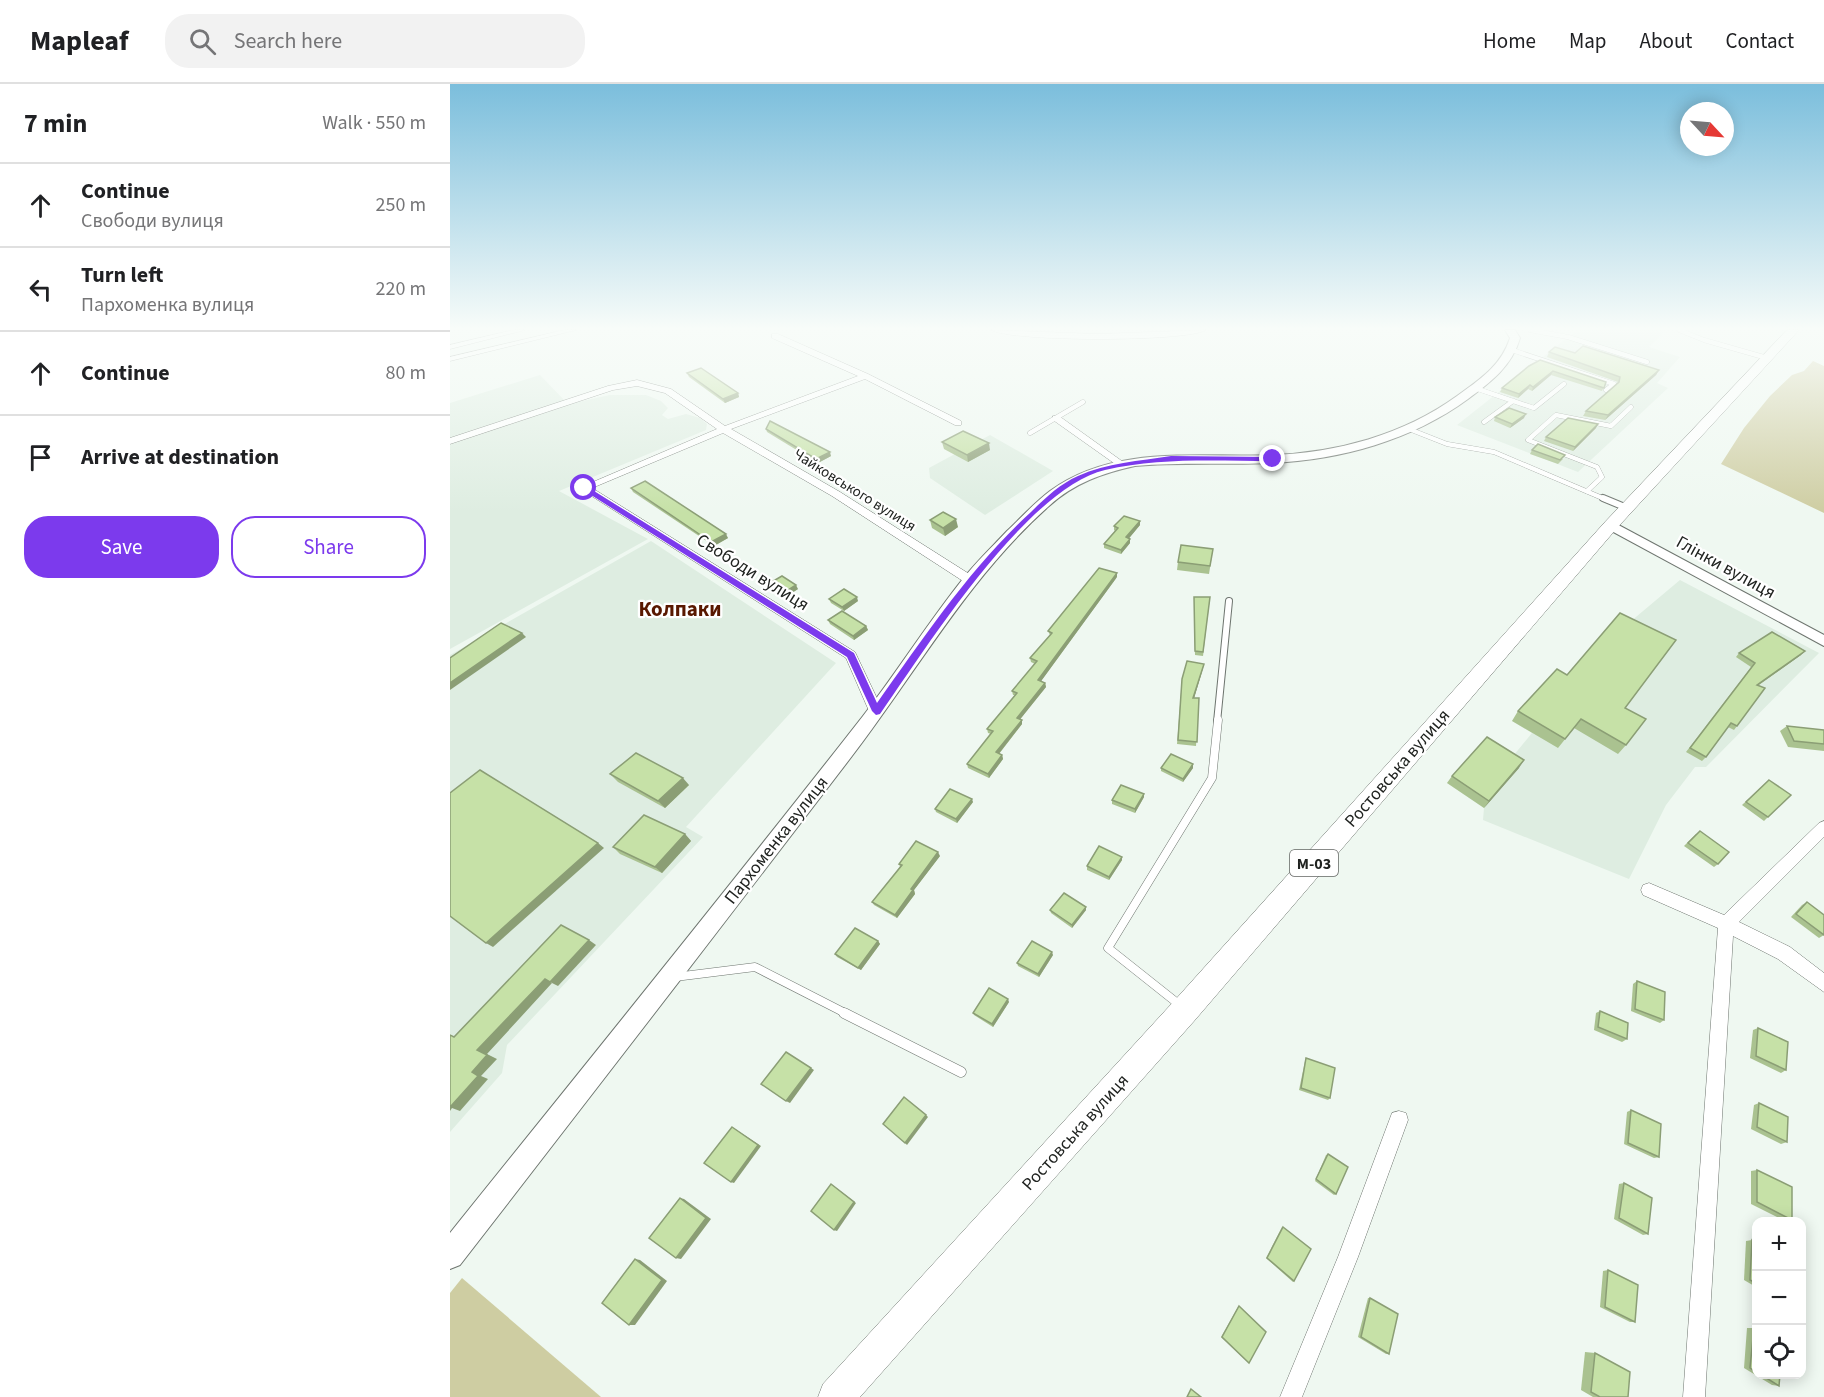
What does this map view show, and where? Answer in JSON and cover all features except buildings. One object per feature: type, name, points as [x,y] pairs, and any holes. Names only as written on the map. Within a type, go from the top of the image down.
[{"type":"highway","name":"Ростовська вулиця","points":[[836,1397],[1185,1010],[1619,517],[1736,391]]},
{"type":"main road","name":"Пархоменка вулиця","points":[[450,1255],[876,711],[970,580],[1021,524],[1054,494],[1077,479],[1102,468],[1125,464],[1171,459],[1273,459],[1321,454],[1377,440],[1409,429],[1440,414],[1471,391]]},
{"type":"street","name":"Чайковського вулиця","points":[[450,441],[601,391]]},
{"type":"street","name":"Чайковського вулиця","points":[[668,391],[723,429],[836,494],[970,580]]},
{"type":"street","points":[[723,429],[824,391]]},
{"type":"street","points":[[895,391],[958,423]]},
{"type":"street","points":[[1056,418],[1125,464]]},
{"type":"street","name":"Свободи вулиця","points":[[723,429],[584,488],[851,655],[876,711]]},
{"type":"street","name":"Глінки вулиця","points":[[1619,517],[1824,641]]},
{"type":"street","points":[[1694,1397],[1725,924],[1824,827]]},
{"type":"street","points":[[1649,890],[1784,953],[1824,984]]},
{"type":"street","points":[[1291,1397],[1348,1257],[1399,1120]]},
{"type":"lane","points":[[1485,391],[1534,408],[1555,391]]},
{"type":"lane","points":[[1484,422],[1513,401]]},
{"type":"lane","points":[[1030,433],[1083,402]]},
{"type":"lane","points":[[1587,491],[1602,477],[1597,467],[1528,440],[1556,415],[1611,426],[1631,407]]},
{"type":"lane","points":[[1409,429],[1447,444],[1494,452],[1587,491],[1619,517]]},
{"type":"lane","points":[[1185,1010],[1108,948],[1212,778],[1229,601]]},
{"type":"lane","points":[[669,977],[755,967],[961,1072]]},
{"type":"shaded area","points":[[488,391],[556,391],[568,404],[610,395],[646,395],[661,401],[668,408],[662,415],[668,419],[686,414],[700,418],[707,424],[706,430],[559,491],[648,539],[450,649],[450,403]]},
{"type":"shaded area","points":[[1500,391],[1664,391],[1578,472],[1457,425]]},
{"type":"shaded area","points":[[990,435],[1053,471],[985,515],[930,478],[929,468]]},
{"type":"shaded area","points":[[651,541],[836,663],[686,827],[703,837],[507,1045],[502,1073],[450,1132],[450,655]]},
{"type":"shaded area","points":[[1680,580],[1819,653],[1706,767],[1695,767],[1666,805],[1629,879],[1483,820],[1484,808],[1447,783],[1509,761],[1532,733],[1512,721],[1551,679],[1563,685],[1624,627]]},
{"type":"green space","points":[[1775,391],[1824,391],[1824,513],[1721,464],[1744,428]]},
{"type":"green space","points":[[462,1278],[601,1397],[450,1397],[450,1293]]},
{"type":"district","name":"Колпаки","points":[[680,609]]},
{"type":"route","points":[[584,488],[851,655],[876,711],[970,580],[1021,524],[1054,494],[1077,479],[1102,468],[1130,463],[1171,459],[1273,459]]}]
